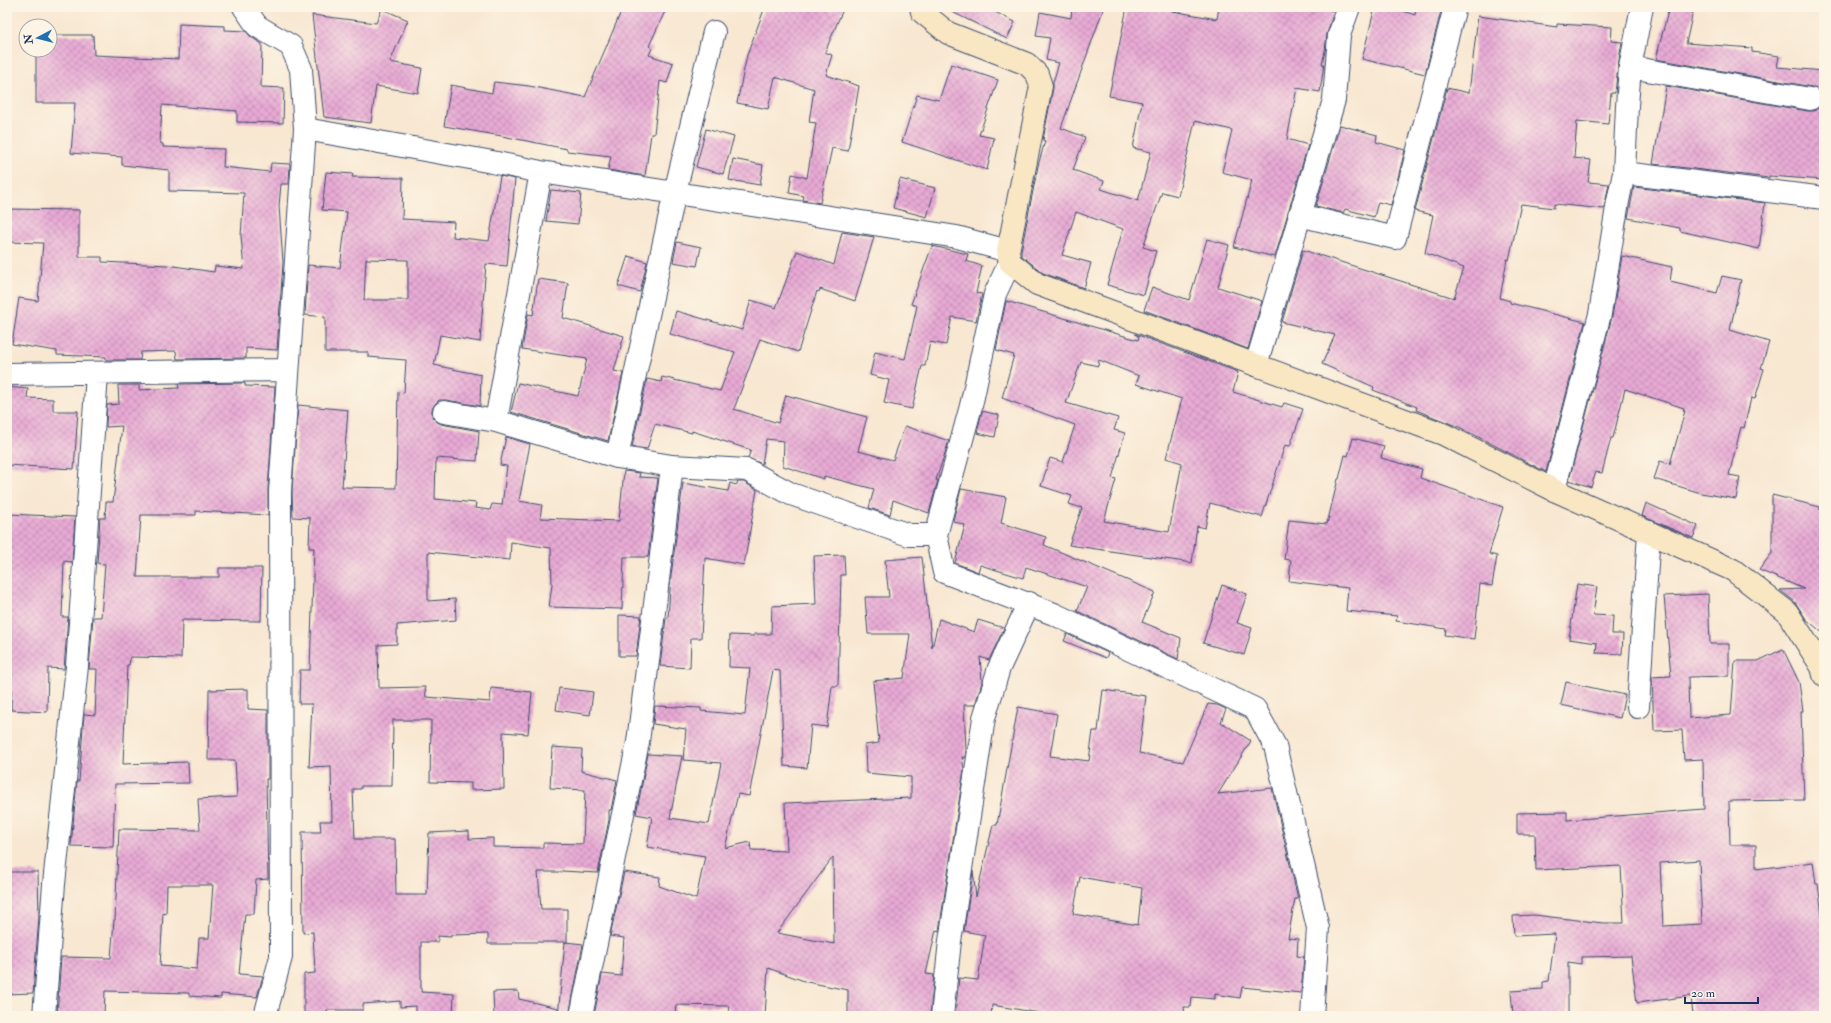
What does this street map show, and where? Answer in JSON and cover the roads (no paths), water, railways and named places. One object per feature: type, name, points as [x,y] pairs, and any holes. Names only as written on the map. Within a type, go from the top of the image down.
[{"type":"main road","points":[[921,7],[922,12],[948,32],[1027,64],[1037,74],[1041,86],[1009,256],[1037,284],[1443,434],[1554,490],[1732,570],[1787,612],[1822,667],[1824,675]]},
{"type":"street","points":[[244,7],[257,26],[291,46],[301,69],[305,130],[287,370],[280,491],[281,957],[265,1016]]},
{"type":"street","points":[[1256,365],[1334,100],[1339,36],[1349,7]]},
{"type":"street","points":[[1299,215],[1394,238],[1455,7]]},
{"type":"street","points":[[1554,490],[1600,314],[1618,200],[1624,173],[1630,67],[1642,7]]},
{"type":"street","points":[[617,457],[675,192],[714,32]]},
{"type":"street","points":[[1630,67],[1810,99]]},
{"type":"street","points":[[305,130],[487,161],[541,172],[957,237],[1009,256],[995,294],[971,406],[936,535],[944,572],[1029,603],[1255,709],[1275,746],[1318,928],[1312,1016]]},
{"type":"street","points":[[496,421],[541,172]]},
{"type":"street","points":[[1624,173],[1824,198]]},
{"type":"street","points":[[7,374],[98,374],[287,370]]},
{"type":"street","points":[[44,1016],[54,884],[77,666],[98,374]]},
{"type":"street","points":[[444,412],[496,421],[617,457],[672,466],[747,470],[799,497],[910,535],[936,535]]},
{"type":"street","points":[[581,1016],[638,742],[672,466]]},
{"type":"street","points":[[1638,707],[1649,532]]},
{"type":"street","points":[[942,1016],[950,941],[984,718],[999,668],[1029,603]]}]
